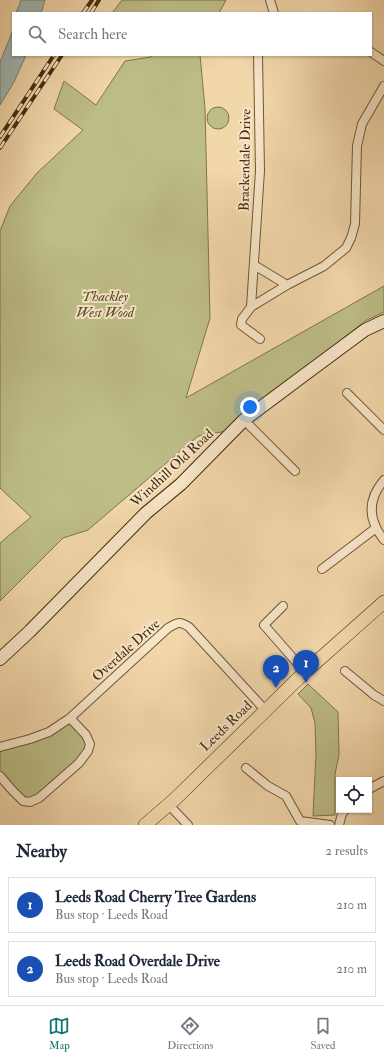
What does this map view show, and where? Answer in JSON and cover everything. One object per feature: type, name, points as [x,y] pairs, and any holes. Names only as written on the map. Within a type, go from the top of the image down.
[{"type":"main road","name":"Leeds Road","points":[[145,825],[305,672],[384,602]]},
{"type":"street","points":[[270,0],[274,12]]},
{"type":"street","points":[[372,53],[384,61]]},
{"type":"street","name":"Brackendale Drive","points":[[251,307],[260,171],[258,56]]},
{"type":"street","points":[[260,339],[241,325],[242,319],[251,307],[324,266],[346,248],[354,224],[357,146],[362,124],[384,86]]},
{"type":"street","points":[[254,265],[287,286]]},
{"type":"street","name":"Windhill Old Road","points":[[0,660],[146,512],[181,484],[244,420],[365,330],[384,321]]},
{"type":"street","points":[[347,393],[384,430]]},
{"type":"street","points":[[244,420],[295,471]]},
{"type":"street","points":[[384,480],[376,491],[372,502],[371,513],[376,528],[384,540]]},
{"type":"street","points":[[322,569],[376,528]]},
{"type":"street","points":[[283,606],[264,625],[305,672]]},
{"type":"street","name":"Overdale Drive","points":[[70,718],[168,628],[176,623],[182,623],[189,627],[265,710]]},
{"type":"street","points":[[345,671],[374,695],[384,701]]},
{"type":"street","points":[[0,747],[49,732],[70,718],[86,735],[90,744],[88,751],[79,763],[39,798],[30,802],[23,801],[0,776]]},
{"type":"street","points":[[246,768],[268,786],[286,796],[299,823],[330,825]]},
{"type":"street","points":[[372,787],[384,781]]},
{"type":"street","points":[[168,804],[188,825]]},
{"type":"street","points":[[338,825],[343,813]]},
{"type":"green space","points":[[122,0],[226,0],[220,12],[113,12]]},
{"type":"green space","name":"Thackley West Wood","points":[[200,56],[205,108],[210,318],[186,398],[384,286],[384,312],[365,321],[227,431],[198,436],[88,530],[63,538],[0,601],[0,543],[31,517],[0,488],[0,231],[10,206],[37,173],[83,130],[54,109],[64,81],[96,105],[125,61],[151,57]]},
{"type":"green space","points":[[218,107],[222,108],[228,114],[228,122],[222,128],[218,129],[214,128],[208,122],[207,118],[208,114],[214,108]]},
{"type":"green space","points":[[308,684],[338,712],[339,755],[335,774],[335,815],[313,816],[316,754],[315,723],[311,708],[298,694]]},
{"type":"green space","points":[[70,718],[86,735],[88,751],[30,802],[0,776],[0,747],[30,739]]},
{"type":"water","points":[[21,0],[45,0],[41,12],[16,12]]},
{"type":"water","points":[[12,32],[12,56],[26,56],[14,82],[0,105],[0,62]]},
{"type":"railway","points":[[84,12],[92,0]]},
{"type":"railway","points":[[92,12],[99,0]]},
{"type":"railway","points":[[0,137],[53,56]]},
{"type":"railway","points":[[0,148],[61,56]]},
{"type":"place","name":"Leeds Road Cherry Tree Gardens","points":[[306,683]]},
{"type":"place","name":"Leeds Road Overdale Drive","points":[[276,688]]}]
